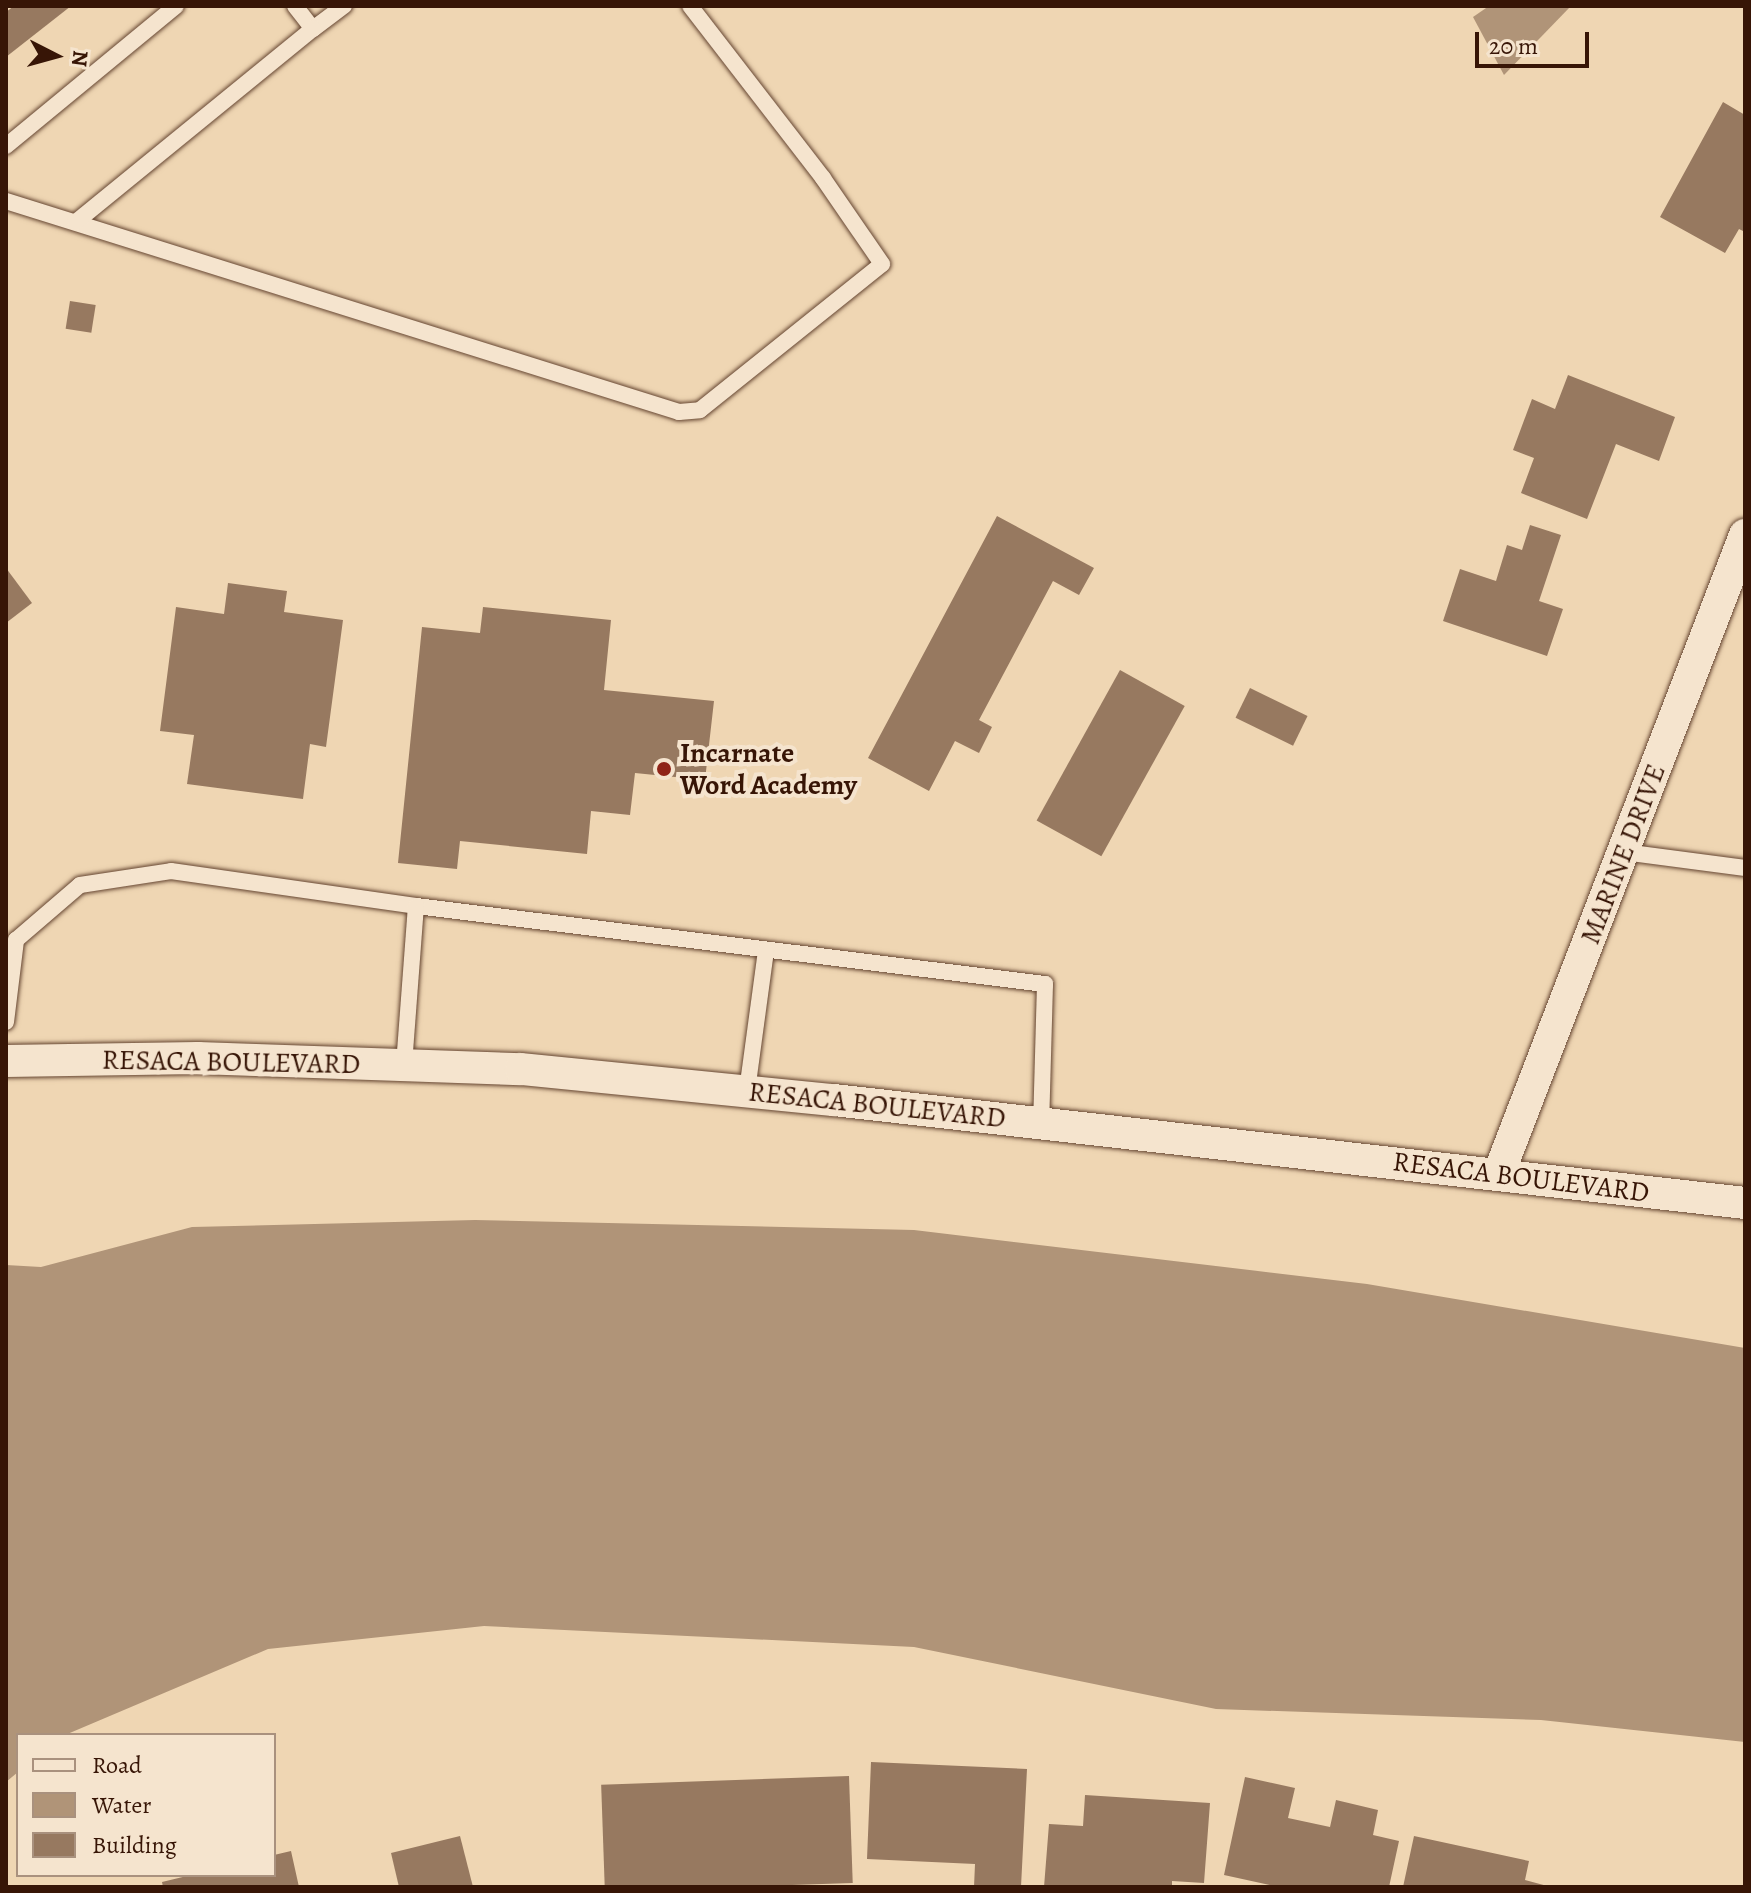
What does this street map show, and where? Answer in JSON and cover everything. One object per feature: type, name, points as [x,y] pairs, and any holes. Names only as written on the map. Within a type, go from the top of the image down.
[{"type":"street","name":"MARINE DRIVE","points":[[1499,1173],[1744,543]]},
{"type":"street","name":"RESACA BOULEVARD","points":[[6,1061],[198,1058],[521,1069],[1499,1173],[1745,1203]]},
{"type":"lane","points":[[6,146],[176,6]]},
{"type":"lane","points":[[295,6],[313,29]]},
{"type":"lane","points":[[76,222],[344,6]]},
{"type":"lane","points":[[6,201],[679,412],[700,410],[882,264],[823,178],[690,6]]},
{"type":"lane","points":[[1624,852],[1745,868]]},
{"type":"lane","points":[[6,1022],[11,937],[80,885],[171,871],[416,906],[1045,984],[1041,1123]]},
{"type":"lane","points":[[404,1065],[416,906]]},
{"type":"lane","points":[[747,1091],[766,951]]},
{"type":"water","points":[[1489,6],[1571,6],[1504,75],[1473,17]]},
{"type":"water","points":[[475,1220],[914,1230],[1367,1284],[1745,1348],[1745,1742],[1541,1720],[1216,1709],[914,1647],[484,1626],[268,1649],[70,1733],[16,1733],[16,1774],[6,1782],[6,1265],[41,1267],[192,1227]]},
{"type":"building","points":[[14,6],[71,6],[6,57],[6,12]]},
{"type":"building","points":[[1723,102],[1745,115],[1745,232],[1739,229],[1725,253],[1660,217]]},
{"type":"building","points":[[70,301],[96,305],[91,333],[66,329]]},
{"type":"building","points":[[1568,375],[1675,417],[1659,461],[1616,444],[1587,519],[1521,493],[1534,458],[1513,450],[1532,399],[1555,409]]},
{"type":"building","points":[[997,516],[1094,568],[1079,595],[1053,581],[979,720],[992,727],[979,753],[955,741],[929,791],[868,758]]},
{"type":"building","points":[[1530,525],[1561,535],[1539,601],[1563,609],[1547,656],[1443,621],[1460,569],[1496,581],[1507,545],[1522,550]]},
{"type":"building","points":[[6,568],[32,603],[6,623]]},
{"type":"building","points":[[228,583],[287,591],[284,612],[343,620],[326,747],[310,744],[303,799],[187,784],[194,735],[160,731],[176,607],[224,614]]},
{"type":"building","points":[[483,607],[611,620],[604,690],[714,701],[705,780],[635,773],[630,815],[591,811],[587,854],[460,841],[457,869],[398,863],[422,627],[480,633]]},
{"type":"building","points":[[1120,670],[1185,706],[1101,856],[1037,820]]},
{"type":"building","points":[[1250,688],[1308,716],[1293,746],[1236,718]]},
{"type":"building","points":[[871,1762],[1027,1769],[1021,1887],[974,1887],[975,1864],[867,1859]]},
{"type":"building","points":[[849,1776],[853,1883],[605,1887],[601,1785]]},
{"type":"building","points":[[1245,1777],[1295,1788],[1288,1818],[1330,1827],[1336,1800],[1378,1810],[1373,1835],[1399,1841],[1389,1887],[1279,1887],[1224,1875]]},
{"type":"building","points":[[1085,1795],[1210,1803],[1204,1883],[1172,1881],[1172,1887],[1044,1887],[1049,1824],[1083,1826]]},
{"type":"building","points":[[460,1836],[473,1887],[399,1887],[391,1853]]},
{"type":"building","points":[[1414,1836],[1529,1861],[1525,1880],[1551,1887],[1403,1887]]},
{"type":"building","points":[[291,1851],[299,1887],[163,1887],[162,1882],[183,1877],[276,1877],[276,1855]]},
{"type":"place","name":"Incarnate Word Academy","points":[[664,769]]}]
